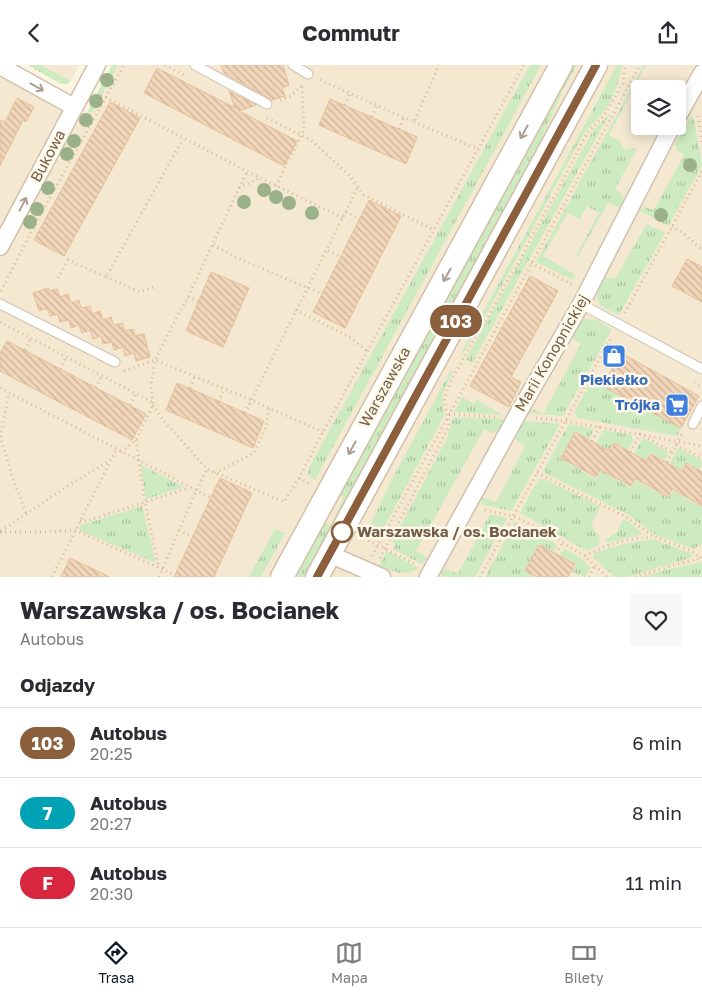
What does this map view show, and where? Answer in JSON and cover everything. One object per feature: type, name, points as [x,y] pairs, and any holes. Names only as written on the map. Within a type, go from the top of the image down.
[{"type":"main road","name":"Warszawska","points":[[282,577],[561,65]]},
{"type":"main road","name":"Warszawska","points":[[317,577],[596,65]]},
{"type":"street","name":"Bukowa","points":[[0,247],[97,65]]},
{"type":"street","points":[[0,66],[74,107]]},
{"type":"street","points":[[686,101],[701,73]]},
{"type":"street","name":"Marii Konopnickiej","points":[[424,572],[466,505],[584,298],[667,135]]},
{"type":"street","points":[[329,554],[380,570]]},
{"type":"lane","points":[[195,65],[267,104]]},
{"type":"lane","points":[[293,65],[308,74]]},
{"type":"lane","points":[[584,298],[702,369]]},
{"type":"lane","points":[[0,304],[114,362]]},
{"type":"lane","points":[[693,424],[702,406]]},
{"type":"path","points":[[0,293],[75,151],[124,65]]},
{"type":"path","points":[[164,65],[190,78]]},
{"type":"path","points":[[414,121],[439,65]]},
{"type":"path","points":[[247,172],[156,360],[151,385],[153,403],[163,420],[206,469],[284,502],[299,478],[524,65]]},
{"type":"path","points":[[380,570],[386,549],[448,430],[448,416],[444,399],[449,385],[520,261],[587,133],[606,113],[623,83],[625,65]]},
{"type":"path","points":[[371,558],[640,65]]},
{"type":"path","points":[[276,186],[304,130],[302,86],[308,74],[478,149]]},
{"type":"path","points":[[85,87],[247,172],[343,217]]},
{"type":"path","points":[[345,105],[350,93]]},
{"type":"path","points":[[372,117],[378,105]]},
{"type":"path","points":[[697,113],[702,143]]},
{"type":"path","points":[[260,114],[317,146],[350,176],[364,195],[434,230]]},
{"type":"path","points":[[399,129],[404,117]]},
{"type":"path","points":[[94,118],[100,121]]},
{"type":"path","points":[[106,277],[183,139]]},
{"type":"path","points":[[75,151],[81,155]]},
{"type":"path","points":[[623,317],[702,171]]},
{"type":"path","points":[[239,188],[260,178]]},
{"type":"path","points":[[57,185],[62,189]]},
{"type":"path","points":[[245,413],[307,288],[328,251],[358,187]]},
{"type":"path","points":[[346,212],[360,219]]},
{"type":"path","points":[[39,219],[44,221]]},
{"type":"path","points":[[672,227],[682,232],[702,250]]},
{"type":"path","points":[[213,245],[235,257],[322,294]]},
{"type":"path","points":[[328,251],[340,257]]},
{"type":"path","points":[[58,279],[68,260],[140,292],[156,286]]},
{"type":"path","points":[[531,263],[584,298]]},
{"type":"path","points":[[188,297],[198,301]]},
{"type":"path","points":[[296,310],[348,336],[367,351]]},
{"type":"path","points":[[0,322],[110,378],[153,403]]},
{"type":"path","points":[[480,577],[614,332]]},
{"type":"path","points":[[25,350],[31,338]]},
{"type":"path","points":[[60,369],[66,357]]},
{"type":"path","points":[[120,373],[156,360],[323,432]]},
{"type":"path","points":[[96,387],[102,375]]},
{"type":"path","points":[[190,389],[195,376]]},
{"type":"path","points":[[0,388],[211,498]]},
{"type":"path","points":[[219,402],[224,389]]},
{"type":"path","points":[[9,393],[0,437],[26,515]]},
{"type":"path","points":[[130,405],[136,393]]},
{"type":"path","points":[[121,452],[136,441],[153,403]]},
{"type":"path","points":[[215,474],[254,453],[266,427],[269,408]]},
{"type":"path","points":[[448,416],[506,417]]},
{"type":"path","points":[[533,418],[565,421],[640,434],[677,443],[702,445]]},
{"type":"path","points":[[592,441],[600,427]]},
{"type":"path","points":[[667,463],[684,431]]},
{"type":"path","points":[[640,434],[672,452]]},
{"type":"path","points":[[630,452],[640,434]]},
{"type":"path","points":[[136,441],[157,567]]},
{"type":"path","points":[[677,443],[702,458]]},
{"type":"path","points":[[52,577],[116,450]]},
{"type":"path","points":[[0,532],[66,487],[110,461]]},
{"type":"path","points":[[160,577],[206,469]]},
{"type":"path","points":[[537,473],[626,517],[653,537],[692,551],[701,558]]},
{"type":"path","points":[[299,478],[312,485]]},
{"type":"path","points":[[80,521],[83,522],[145,503],[186,489],[187,486]]},
{"type":"path","points":[[466,505],[513,516],[541,529],[586,556],[607,577]]},
{"type":"path","points":[[0,532],[75,530],[175,575]]},
{"type":"path","points":[[179,530],[193,537]]},
{"type":"path","points":[[586,556],[602,547],[619,542],[653,537]]},
{"type":"path","points":[[364,538],[424,572]]},
{"type":"path","points":[[556,554],[563,542]]},
{"type":"path","points":[[701,558],[702,553]]},
{"type":"path","points":[[635,577],[701,558]]},
{"type":"path","points":[[589,577],[595,565]]},
{"type":"shaded area","points":[[41,65],[79,65],[71,81]]},
{"type":"shaded area","points":[[112,65],[702,65],[702,577],[0,577],[0,71],[86,114]]},
{"type":"green space","points":[[28,65],[41,65],[71,81],[67,84],[61,84]]},
{"type":"green space","points":[[112,65],[118,65],[92,113],[88,111]]},
{"type":"green space","points":[[530,65],[541,65],[315,480],[307,475],[310,466]]},
{"type":"green space","points":[[570,65],[577,65],[563,90],[532,160],[336,520],[335,516],[344,497],[337,493]]},
{"type":"green space","points":[[617,65],[622,65],[611,101],[580,140],[508,275],[462,355],[461,353]]},
{"type":"green space","points":[[644,65],[646,65],[638,80],[636,80]]},
{"type":"green space","points":[[631,89],[631,93],[609,135],[620,141],[624,150],[637,149],[615,189],[621,193],[624,201],[622,205],[618,207],[608,203],[577,258],[577,254],[599,213],[587,206],[580,219],[568,213],[543,256],[574,274],[574,279],[536,262]]},
{"type":"green space","points":[[610,113],[472,363],[466,359],[593,131]]},
{"type":"green space","points":[[691,116],[694,119],[702,165],[668,226],[639,210],[645,207],[654,210],[684,155],[677,150],[675,144],[680,135],[686,135],[686,125]]},
{"type":"green space","points":[[647,224],[665,233],[619,315],[600,305],[597,296],[598,287],[606,277],[615,279]]},
{"type":"green space","points":[[587,319],[597,320],[612,329],[563,416],[527,413],[535,410],[543,414],[581,344],[573,339],[574,329],[578,324]]},
{"type":"green space","points":[[451,370],[453,372],[442,395],[444,416],[377,540],[366,534],[390,483]]},
{"type":"green space","points":[[595,375],[598,377],[596,383],[681,428],[677,436],[578,418],[574,412]]},
{"type":"green space","points":[[462,397],[474,404],[477,400],[503,415],[454,412]]},
{"type":"green space","points":[[455,417],[504,419],[498,431],[492,433],[484,429],[416,551],[428,558],[422,564],[393,549],[396,544],[392,542],[447,438],[452,420]]},
{"type":"green space","points":[[524,421],[560,424],[511,511],[481,504],[481,499],[484,498],[496,502],[525,447],[515,439]]},
{"type":"green space","points":[[569,424],[594,429],[589,439],[575,431],[560,458],[596,479],[601,471],[631,488],[636,480],[668,498],[673,491],[702,507],[702,544],[693,549],[654,534],[627,514],[545,473],[544,469]]},
{"type":"green space","points":[[603,430],[631,435],[633,440],[628,450],[614,442],[609,450],[596,443]]},
{"type":"green space","points":[[643,438],[669,452],[665,460],[650,453],[646,460],[634,453]]},
{"type":"green space","points":[[678,448],[702,460],[700,470],[686,462],[681,470],[670,463]]},
{"type":"green space","points":[[141,465],[184,487],[146,499]]},
{"type":"green space","points":[[544,479],[600,506],[592,524],[595,532],[600,536],[599,545],[587,551],[520,513],[538,480]]},
{"type":"green space","points":[[142,506],[156,563],[81,531],[79,528],[81,525]]},
{"type":"green space","points":[[490,514],[507,518],[475,577],[445,577],[439,574],[444,569],[458,574]]},
{"type":"green space","points":[[623,520],[627,520],[643,534],[606,543],[606,539],[617,533]]},
{"type":"green space","points":[[515,522],[558,545],[554,552],[539,544],[524,571],[534,577],[485,577]]},
{"type":"green space","points":[[324,523],[332,526],[305,577],[290,577]]},
{"type":"green space","points":[[275,529],[285,533],[261,577],[249,577]]},
{"type":"green space","points":[[652,539],[690,553],[692,556],[627,577],[615,577],[593,557],[594,553],[623,544]]},
{"type":"green space","points":[[564,548],[590,567],[585,577],[572,572],[576,564],[560,555]]},
{"type":"green space","points":[[387,551],[419,568],[414,571],[399,573],[379,565]]},
{"type":"green space","points":[[702,562],[702,577],[642,577],[665,570]]},
{"type":"building","points":[[221,65],[283,65],[289,85],[282,88],[285,96],[272,100],[224,73]]},
{"type":"building","points":[[157,68],[235,108],[229,91],[256,105],[239,111],[297,141],[284,166],[144,93]]},
{"type":"building","points":[[17,98],[34,107],[26,122],[23,120],[0,166],[0,120],[5,122]]},
{"type":"building","points":[[330,99],[417,137],[406,164],[319,125]]},
{"type":"building","points":[[110,102],[140,118],[64,256],[34,240]]},
{"type":"building","points":[[369,200],[401,216],[345,328],[313,312]]},
{"type":"building","points":[[687,259],[702,267],[702,302],[672,286]]},
{"type":"building","points":[[211,272],[249,288],[223,347],[186,331]]},
{"type":"building","points":[[530,276],[558,291],[511,377],[521,382],[509,407],[470,386]]},
{"type":"building","points":[[48,288],[49,291],[57,289],[60,297],[68,294],[71,303],[79,300],[81,308],[90,306],[92,314],[100,311],[103,320],[111,317],[114,325],[122,323],[125,331],[133,329],[135,336],[144,334],[150,357],[136,361],[134,353],[125,356],[123,347],[114,350],[112,342],[103,344],[101,336],[93,339],[90,330],[82,333],[79,325],[71,328],[69,320],[60,322],[58,314],[50,316],[47,308],[39,311],[33,293]]},
{"type":"building","points":[[7,341],[146,414],[132,440],[0,371],[0,353]]},
{"type":"building","points":[[621,353],[699,396],[681,428],[602,386]]},
{"type":"building","points":[[177,383],[264,421],[253,448],[166,410]]},
{"type":"building","points":[[575,432],[609,451],[614,443],[646,461],[651,454],[682,471],[686,463],[702,472],[702,506],[672,489],[668,497],[635,478],[631,486],[600,470],[596,477],[561,458]]},
{"type":"building","points":[[220,478],[252,493],[214,577],[174,577]]},
{"type":"building","points":[[539,545],[575,564],[568,577],[537,577],[525,571]]},
{"type":"building","points":[[70,558],[110,577],[61,577]]},
{"type":"bus line","name":"103","points":[[317,577],[596,65]]},
{"type":"place","name":"Piekiełko","points":[[614,356]]},
{"type":"place","name":"Trójka","points":[[677,405]]},
{"type":"place","name":"Warszawska / os. Bocianek","points":[[342,532]]}]
